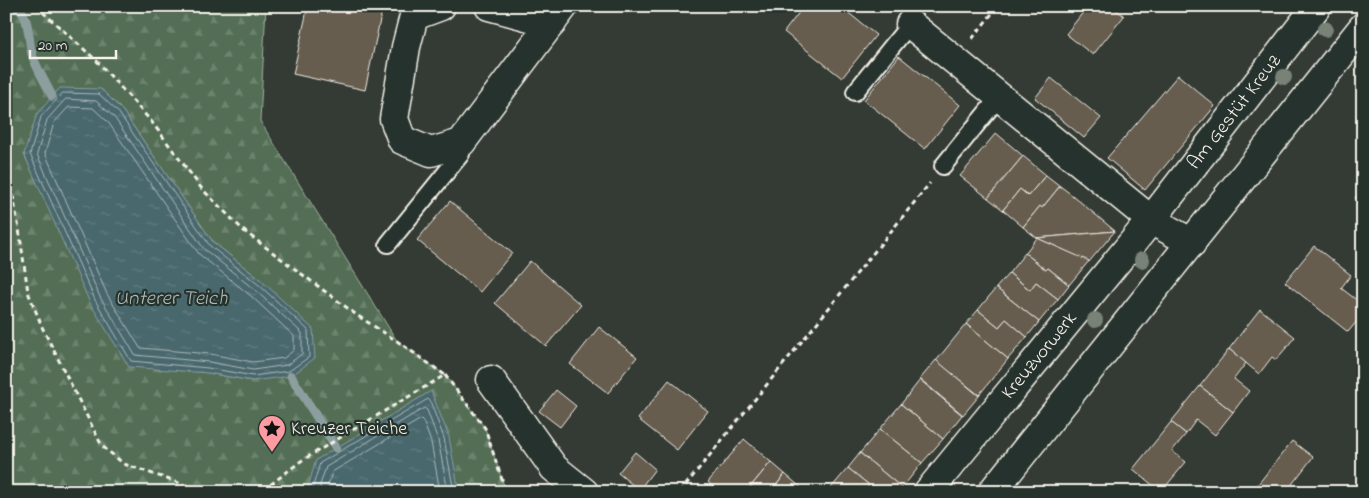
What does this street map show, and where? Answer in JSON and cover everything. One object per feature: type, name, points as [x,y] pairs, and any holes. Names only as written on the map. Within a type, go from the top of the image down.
[{"type":"street","points":[[440,6],[414,16],[406,46],[394,119],[402,140],[431,152],[461,143],[558,15],[489,6]]},
{"type":"street","name":"Am Gestüt Kreuz","points":[[1151,220],[1317,6]]},
{"type":"street","points":[[910,24],[1151,220],[1192,242]]},
{"type":"street","points":[[992,492],[1363,27]]},
{"type":"street","name":"Kreuzvorwerk","points":[[928,492],[1151,220]]},
{"type":"street","points":[[491,380],[554,468],[584,492]]},
{"type":"lane","points":[[855,92],[910,24]]},
{"type":"lane","points":[[943,166],[999,97]]},
{"type":"lane","points":[[388,244],[461,154],[461,143]]},
{"type":"path","points":[[36,6],[97,61],[151,121],[202,189],[244,231],[358,316],[397,340],[444,376],[485,428],[506,492]]},
{"type":"path","points":[[972,39],[998,6]]},
{"type":"path","points":[[680,492],[943,166]]},
{"type":"path","points":[[6,169],[19,229],[28,292],[43,329],[102,446],[124,464],[185,485],[224,492]]},
{"type":"path","points":[[261,492],[301,461],[444,376]]},
{"type":"green space","points":[[6,6],[266,6],[260,121],[397,341],[445,375],[485,428],[506,492],[459,492],[458,482],[308,487],[310,492],[6,492]],"holes":[[[101,89],[122,110],[213,242],[263,282],[252,381],[208,373],[53,217],[24,154]]]},
{"type":"water","name":"Unterer Teich","points":[[60,88],[101,89],[122,110],[213,242],[263,282],[313,329],[315,358],[291,376],[252,381],[208,373],[129,367],[90,303],[24,154],[37,114]]},
{"type":"water","points":[[431,391],[449,437],[459,492],[310,492],[308,487],[316,460]]},
{"type":"building","points":[[308,6],[383,6],[365,90],[293,74]]},
{"type":"building","points":[[804,6],[840,6],[876,35],[842,78],[784,32]]},
{"type":"building","points":[[925,6],[937,6],[932,12]]},
{"type":"building","points":[[1088,6],[1112,6],[1124,16],[1093,55],[1066,34]]},
{"type":"building","points":[[899,56],[960,105],[925,149],[864,100]]},
{"type":"building","points":[[1178,75],[1215,106],[1145,190],[1107,158]]},
{"type":"building","points":[[1051,78],[1101,118],[1084,138],[1035,98]]},
{"type":"building","points":[[996,133],[1023,156],[988,198],[960,176]]},
{"type":"building","points":[[1023,156],[1046,175],[1028,196],[1020,189],[1003,210],[988,198]]},
{"type":"building","points":[[1046,175],[1060,186],[1023,227],[1003,210],[1020,189],[1028,196]]},
{"type":"building","points":[[1060,186],[1115,231],[1037,238],[1023,227]]},
{"type":"building","points":[[1363,189],[1363,204],[1355,198]]},
{"type":"building","points":[[450,201],[512,253],[480,292],[417,240]]},
{"type":"building","points":[[1115,231],[1089,262],[1037,238]]},
{"type":"building","points":[[1037,238],[1089,261],[1069,285],[1025,253]]},
{"type":"building","points":[[1314,246],[1351,275],[1341,288],[1363,305],[1363,314],[1348,332],[1285,282]]},
{"type":"building","points":[[1025,253],[1069,285],[1058,299],[1036,282],[1030,290],[1009,273]]},
{"type":"building","points":[[530,261],[581,305],[546,346],[495,303]]},
{"type":"building","points":[[1009,273],[1030,290],[1036,282],[1058,299],[1039,322],[996,288]]},
{"type":"building","points":[[996,288],[1039,322],[1027,337],[1006,319],[999,327],[978,310]]},
{"type":"building","points":[[1260,309],[1295,337],[1276,360],[1272,357],[1259,374],[1229,349]]},
{"type":"building","points":[[978,310],[999,327],[1006,319],[1027,337],[1008,359],[966,324]]},
{"type":"building","points":[[966,324],[1008,359],[979,395],[936,361]]},
{"type":"building","points":[[599,327],[637,357],[608,393],[570,364]]},
{"type":"building","points":[[1229,349],[1246,363],[1234,379],[1249,391],[1233,412],[1200,386]]},
{"type":"building","points":[[936,360],[979,396],[963,415],[920,379]]},
{"type":"building","points":[[669,380],[708,411],[677,450],[638,419]]},
{"type":"building","points":[[920,380],[962,415],[943,439],[901,404]]},
{"type":"building","points":[[1200,386],[1233,412],[1215,435],[1196,420],[1186,434],[1171,422]]},
{"type":"building","points":[[556,390],[576,406],[560,427],[539,411]]},
{"type":"building","points":[[901,404],[943,439],[922,463],[880,429]]},
{"type":"building","points":[[1171,422],[1186,434],[1172,451],[1186,462],[1161,492],[1133,469]]},
{"type":"building","points":[[880,429],[922,463],[902,488],[860,453]]},
{"type":"building","points":[[744,439],[771,462],[746,492],[719,492],[708,482]]},
{"type":"building","points":[[1292,441],[1313,457],[1286,492],[1252,492]]},
{"type":"building","points":[[635,452],[655,469],[639,490],[618,473]]},
{"type":"building","points":[[860,453],[902,488],[899,492],[864,492],[869,485],[848,468]]},
{"type":"building","points":[[771,462],[785,474],[771,492],[746,492]]},
{"type":"building","points":[[848,468],[869,485],[864,492],[836,492],[831,488]]},
{"type":"building","points":[[785,474],[805,491],[771,492]]},
{"type":"waterway","points":[[17,6],[24,16],[28,28],[34,59],[52,96]]},
{"type":"waterway","points":[[291,376],[336,448]]},
{"type":"place","name":"Kreuzer Teiche","points":[[272,453]]}]
